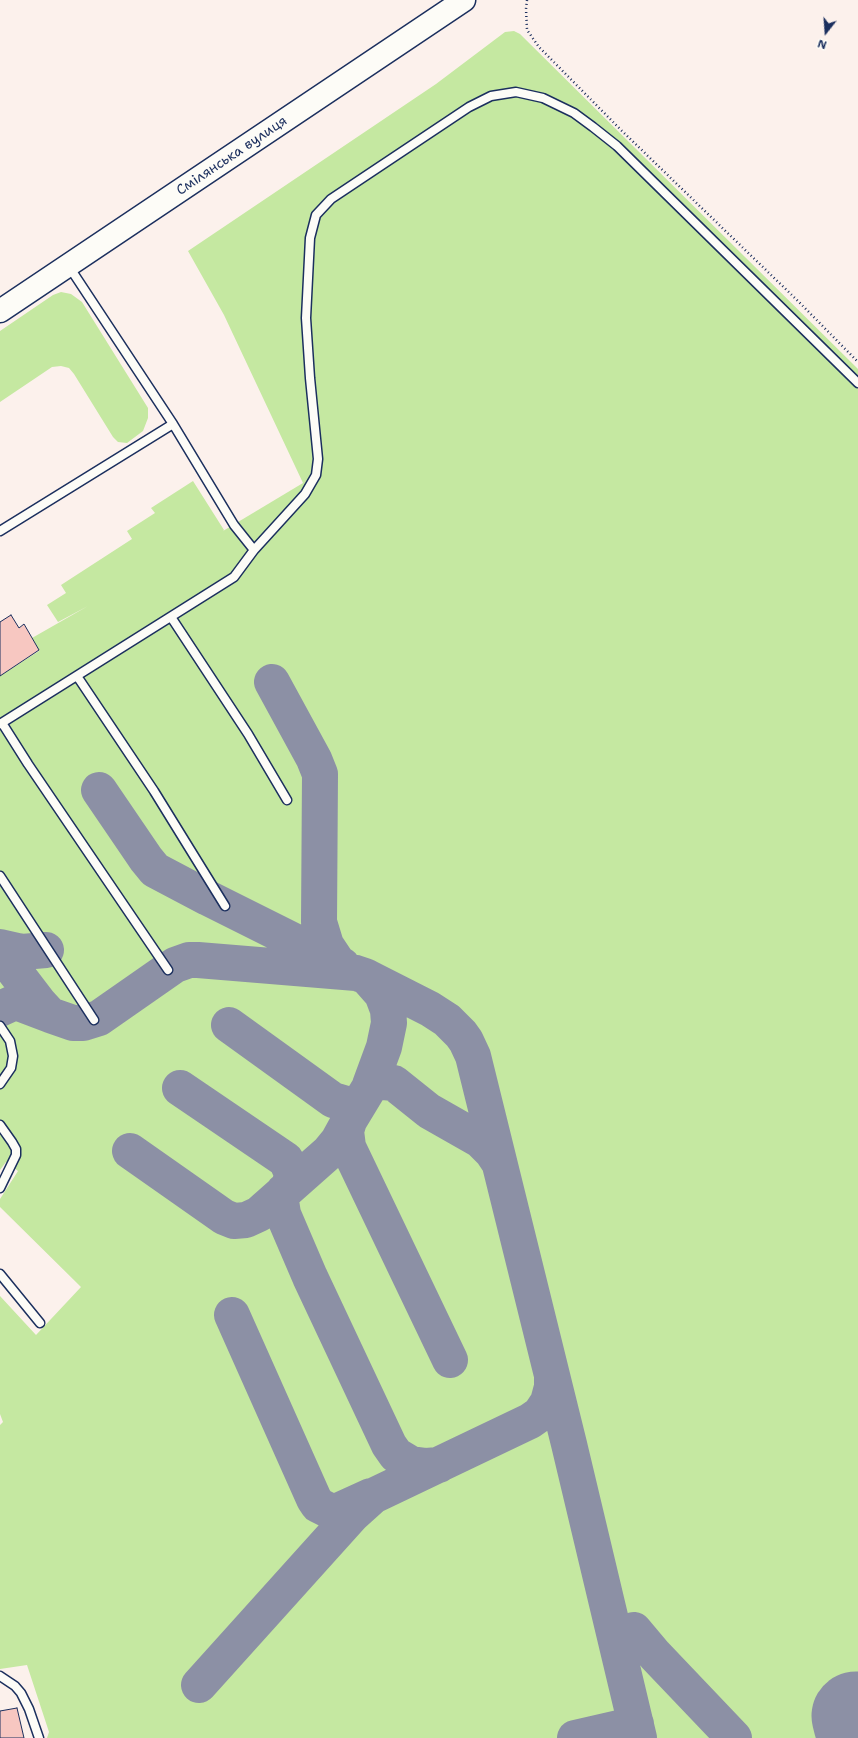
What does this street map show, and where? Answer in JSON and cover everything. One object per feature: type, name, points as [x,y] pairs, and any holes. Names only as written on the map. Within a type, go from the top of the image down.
[{"type":"main road","name":"Смілянська вулиця","points":[[0,311],[464,0]]},
{"type":"lane","points":[[168,970],[1,724],[234,577],[254,550],[305,494],[313,482],[317,468],[318,450],[310,378],[306,318],[310,238],[316,215],[331,200],[469,107],[491,96],[516,92],[543,98],[574,112],[617,146],[858,383]]},
{"type":"lane","points":[[68,265],[173,424],[234,525],[254,550]]},
{"type":"lane","points":[[0,531],[173,424]]},
{"type":"lane","points":[[171,617],[248,734],[287,800]]},
{"type":"lane","points":[[77,676],[154,791],[225,906]]},
{"type":"lane","points":[[0,876],[94,1020]]},
{"type":"lane","points":[[0,1026],[10,1041],[14,1056],[11,1068],[0,1084]]},
{"type":"lane","points":[[0,1125],[12,1142],[16,1155],[0,1188]]},
{"type":"lane","points":[[0,1274],[40,1323]]},
{"type":"lane","points":[[0,1676],[15,1686],[21,1693],[29,1709],[39,1738]]},
{"type":"path","points":[[527,0],[527,30],[539,47],[620,129],[798,301],[858,362]]},
{"type":"green space","points":[[514,31],[520,34],[858,369],[858,1738],[47,1738],[49,1732],[27,1665],[0,1669],[0,1425],[3,1422],[0,1414],[0,1296],[36,1335],[81,1287],[0,1207],[0,1199],[18,1171],[6,1162],[0,1170],[0,676],[39,651],[32,638],[88,606],[58,622],[47,605],[66,593],[61,585],[132,539],[127,531],[155,513],[151,508],[193,481],[224,530],[223,531],[303,483],[224,315],[188,251],[436,84],[505,32]]},
{"type":"green space","points":[[61,292],[71,294],[82,302],[148,408],[148,418],[143,431],[127,443],[118,442],[113,437],[69,368],[61,366],[52,367],[0,402],[0,331],[53,295]]},
{"type":"building","points":[[11,615],[19,628],[24,624],[39,650],[0,676],[0,622]]},
{"type":"building","points":[[17,1708],[24,1738],[0,1738],[0,1711]]},
{"type":"taxiway","points":[[272,682],[314,759],[320,774],[319,922],[326,945],[338,963]]},
{"type":"taxiway","points":[[99,790],[155,870],[342,965]]},
{"type":"taxiway","points":[[0,947],[22,952],[46,950]]},
{"type":"taxiway","points":[[0,952],[50,1015],[73,1023],[83,1023],[99,1018],[175,965],[189,960],[198,960],[356,973],[365,976],[430,1009],[447,1020],[461,1034],[473,1056],[569,1444],[639,1738]]},
{"type":"taxiway","points":[[367,977],[382,994],[388,1010],[389,1023],[384,1047],[370,1085]]},
{"type":"taxiway","points":[[0,1009],[13,1003],[21,1004],[50,1015]]},
{"type":"taxiway","points":[[229,1025],[333,1100],[350,1105],[359,1102]]},
{"type":"taxiway","points":[[349,1121],[372,1083],[394,1083],[429,1111],[480,1140],[492,1152],[498,1161]]},
{"type":"taxiway","points":[[180,1088],[286,1160],[292,1176],[289,1186]]},
{"type":"taxiway","points":[[130,1151],[224,1217],[234,1221],[246,1220],[259,1214],[329,1152],[338,1141],[349,1121],[346,1131],[348,1147],[450,1360]]},
{"type":"taxiway","points":[[284,1191],[281,1201],[283,1214],[310,1277],[389,1445],[396,1455],[411,1464],[426,1466],[439,1465]]},
{"type":"taxiway","points":[[232,1315],[318,1505],[330,1511],[338,1511],[371,1496]]},
{"type":"taxiway","points":[[199,1685],[353,1514],[373,1496],[530,1421],[540,1414],[548,1402],[552,1387],[552,1377]]},
{"type":"taxiway","points":[[634,1630],[655,1655],[734,1738]]},
{"type":"taxiway","points":[[575,1738],[636,1724]]},
{"type":"runway","points":[[856,1716],[858,1724]]}]
